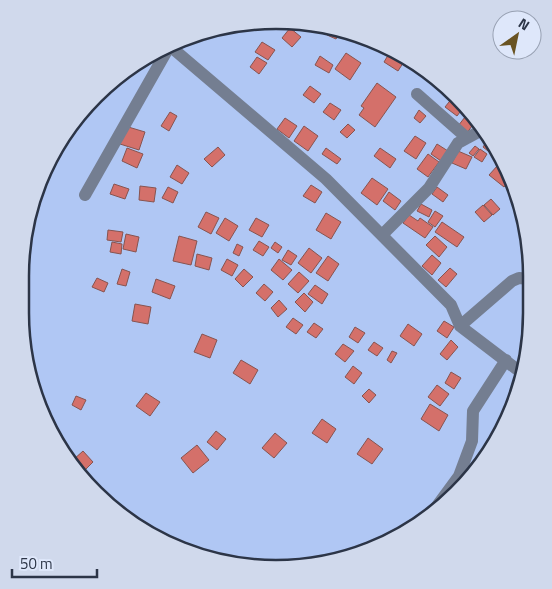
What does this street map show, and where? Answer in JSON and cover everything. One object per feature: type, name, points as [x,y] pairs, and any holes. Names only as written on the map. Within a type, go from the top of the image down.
[{"type":"street","points":[[174,51],[326,180],[451,305],[460,326],[517,369]]},
{"type":"street","points":[[85,195],[166,55]]},
{"type":"street","points":[[417,94],[467,138]]},
{"type":"street","points":[[382,235],[429,188],[458,143],[477,132]]},
{"type":"street","points":[[460,326],[512,281],[523,278]]},
{"type":"street","points":[[448,490],[459,476],[472,441],[473,411],[506,360]]},
{"type":"building","points":[[289,29],[301,37],[292,47],[282,38]]},
{"type":"building","points":[[327,35],[338,37],[336,39]]},
{"type":"building","points":[[262,42],[275,50],[268,60],[255,52]]},
{"type":"building","points":[[346,53],[361,63],[350,80],[335,69]]},
{"type":"building","points":[[320,56],[333,65],[329,73],[315,65]]},
{"type":"building","points":[[388,56],[403,64],[398,71],[384,62]]},
{"type":"building","points":[[257,57],[267,63],[259,74],[250,67]]},
{"type":"building","points":[[377,83],[396,97],[375,127],[359,115],[364,108],[361,106]]},
{"type":"building","points":[[310,86],[321,94],[314,103],[303,95]]},
{"type":"building","points":[[450,100],[460,111],[457,116],[445,107]]},
{"type":"building","points":[[330,103],[341,110],[334,120],[323,112]]},
{"type":"building","points":[[419,110],[426,116],[420,123],[414,118]]},
{"type":"building","points":[[170,112],[177,116],[169,131],[161,126]]},
{"type":"building","points":[[465,117],[472,125],[467,133],[458,126]]},
{"type":"building","points":[[285,118],[297,126],[289,138],[277,129]]},
{"type":"building","points":[[348,124],[355,130],[347,138],[340,132]]},
{"type":"building","points":[[125,126],[145,132],[139,150],[120,144]]},
{"type":"building","points":[[304,126],[318,136],[308,151],[294,141]]},
{"type":"building","points":[[415,136],[426,143],[416,159],[404,151]]},
{"type":"building","points":[[437,144],[448,151],[441,161],[431,154]]},
{"type":"building","points":[[485,144],[491,153],[483,147]]},
{"type":"building","points":[[475,146],[479,149],[473,156],[469,153]]},
{"type":"building","points":[[218,147],[225,155],[212,167],[204,159]]},
{"type":"building","points":[[127,148],[143,154],[137,168],[122,161]]},
{"type":"building","points":[[326,148],[341,159],[337,164],[322,154]]},
{"type":"building","points":[[380,148],[396,159],[390,168],[374,156]]},
{"type":"building","points":[[480,149],[487,154],[482,162],[474,157]]},
{"type":"building","points":[[458,151],[472,157],[466,169],[452,163]]},
{"type":"building","points":[[428,154],[439,162],[428,177],[417,169]]},
{"type":"building","points":[[177,165],[189,173],[182,184],[170,177]]},
{"type":"building","points":[[497,166],[506,185],[504,187],[489,175]]},
{"type":"building","points":[[372,178],[388,189],[377,205],[361,193]]},
{"type":"building","points":[[114,184],[129,189],[125,199],[110,194]]},
{"type":"building","points":[[311,185],[322,192],[315,203],[303,196]]},
{"type":"building","points":[[140,186],[156,188],[154,202],[139,200]]},
{"type":"building","points":[[168,187],[178,192],[173,203],[162,198]]},
{"type":"building","points":[[437,187],[448,195],[443,202],[432,194]]},
{"type":"building","points":[[389,192],[401,201],[395,210],[383,201]]},
{"type":"building","points":[[491,199],[500,209],[493,215],[484,205]]},
{"type":"building","points":[[421,204],[432,210],[429,217],[417,211]]},
{"type":"building","points":[[483,205],[492,215],[484,222],[475,212]]},
{"type":"building","points":[[435,211],[443,216],[435,227],[428,222]]},
{"type":"building","points":[[206,212],[219,218],[211,234],[198,227]]},
{"type":"building","points":[[326,213],[341,222],[331,239],[316,230]]},
{"type":"building","points":[[409,215],[418,221],[420,218],[433,227],[425,238],[403,223]]},
{"type":"building","points":[[225,218],[238,226],[229,241],[216,233]]},
{"type":"building","points":[[256,218],[269,225],[262,237],[249,230]]},
{"type":"building","points":[[442,222],[464,237],[457,247],[435,232]]},
{"type":"building","points":[[108,230],[123,232],[121,242],[107,240]]},
{"type":"building","points":[[126,234],[139,237],[136,252],[123,249]]},
{"type":"building","points":[[179,236],[197,241],[191,265],[173,261]]},
{"type":"building","points":[[435,236],[447,247],[439,257],[426,245]]},
{"type":"building","points":[[259,241],[269,247],[263,256],[253,250]]},
{"type":"building","points":[[112,242],[122,244],[121,254],[110,252]]},
{"type":"building","points":[[275,242],[282,247],[278,253],[271,248]]},
{"type":"building","points":[[237,244],[243,247],[239,256],[233,253]]},
{"type":"building","points":[[309,248],[322,258],[311,273],[298,263]]},
{"type":"building","points":[[288,250],[297,256],[291,265],[282,260]]},
{"type":"building","points":[[197,254],[212,258],[209,270],[195,266]]},
{"type":"building","points":[[432,255],[441,263],[432,275],[422,266]]},
{"type":"building","points":[[328,256],[339,264],[328,281],[316,273]]},
{"type":"building","points":[[227,259],[238,265],[232,276],[221,270]]},
{"type":"building","points":[[279,259],[292,270],[283,280],[271,270]]},
{"type":"building","points":[[450,268],[457,274],[446,287],[438,280]]},
{"type":"building","points":[[122,269],[130,272],[126,286],[117,284]]},
{"type":"building","points":[[244,269],[253,277],[243,287],[235,279]]},
{"type":"building","points":[[299,272],[309,281],[298,293],[288,284]]},
{"type":"building","points":[[97,278],[108,283],[104,292],[92,287]]},
{"type":"building","points":[[156,279],[175,286],[170,299],[152,292]]},
{"type":"building","points":[[264,284],[273,292],[265,301],[256,293]]},
{"type":"building","points":[[315,285],[328,294],[322,304],[308,294]]},
{"type":"building","points":[[304,293],[313,302],[305,312],[295,302]]},
{"type":"building","points":[[279,300],[287,309],[278,317],[271,308]]},
{"type":"building","points":[[135,304],[151,307],[148,324],[132,321]]},
{"type":"building","points":[[293,318],[303,325],[296,334],[286,327]]},
{"type":"building","points":[[444,321],[454,327],[447,338],[437,331]]},
{"type":"building","points":[[314,323],[323,329],[316,338],[307,332]]},
{"type":"building","points":[[408,324],[422,334],[414,346],[400,336]]},
{"type":"building","points":[[355,327],[365,333],[358,343],[349,337]]},
{"type":"building","points":[[202,334],[217,340],[210,358],[194,352]]},
{"type":"building","points":[[451,340],[458,347],[447,360],[440,354]]},
{"type":"building","points":[[374,342],[383,348],[377,356],[368,350]]},
{"type":"building","points":[[343,344],[354,351],[345,362],[335,354]]},
{"type":"building","points":[[392,351],[397,353],[391,363],[387,360]]},
{"type":"building","points":[[241,360],[258,370],[250,384],[233,373]]},
{"type":"building","points":[[353,366],[362,373],[354,384],[345,377]]},
{"type":"building","points":[[451,372],[461,378],[454,389],[445,383]]},
{"type":"building","points":[[437,385],[449,394],[440,406],[428,397]]},
{"type":"building","points":[[369,389],[376,395],[369,403],[362,396]]},
{"type":"building","points":[[146,393],[160,402],[150,416],[136,406]]},
{"type":"building","points":[[76,396],[86,400],[81,410],[72,405]]},
{"type":"building","points":[[430,404],[448,415],[439,431],[421,419]]},
{"type":"building","points":[[322,419],[336,429],[327,443],[312,433]]},
{"type":"building","points":[[216,431],[226,439],[217,450],[207,442]]},
{"type":"building","points":[[275,433],[287,443],[274,458],[262,448]]},
{"type":"building","points":[[368,438],[383,449],[372,464],[357,454]]},
{"type":"building","points":[[197,445],[209,460],[193,473],[181,458]]},
{"type":"building","points":[[83,451],[93,462],[85,470],[76,458]]}]
